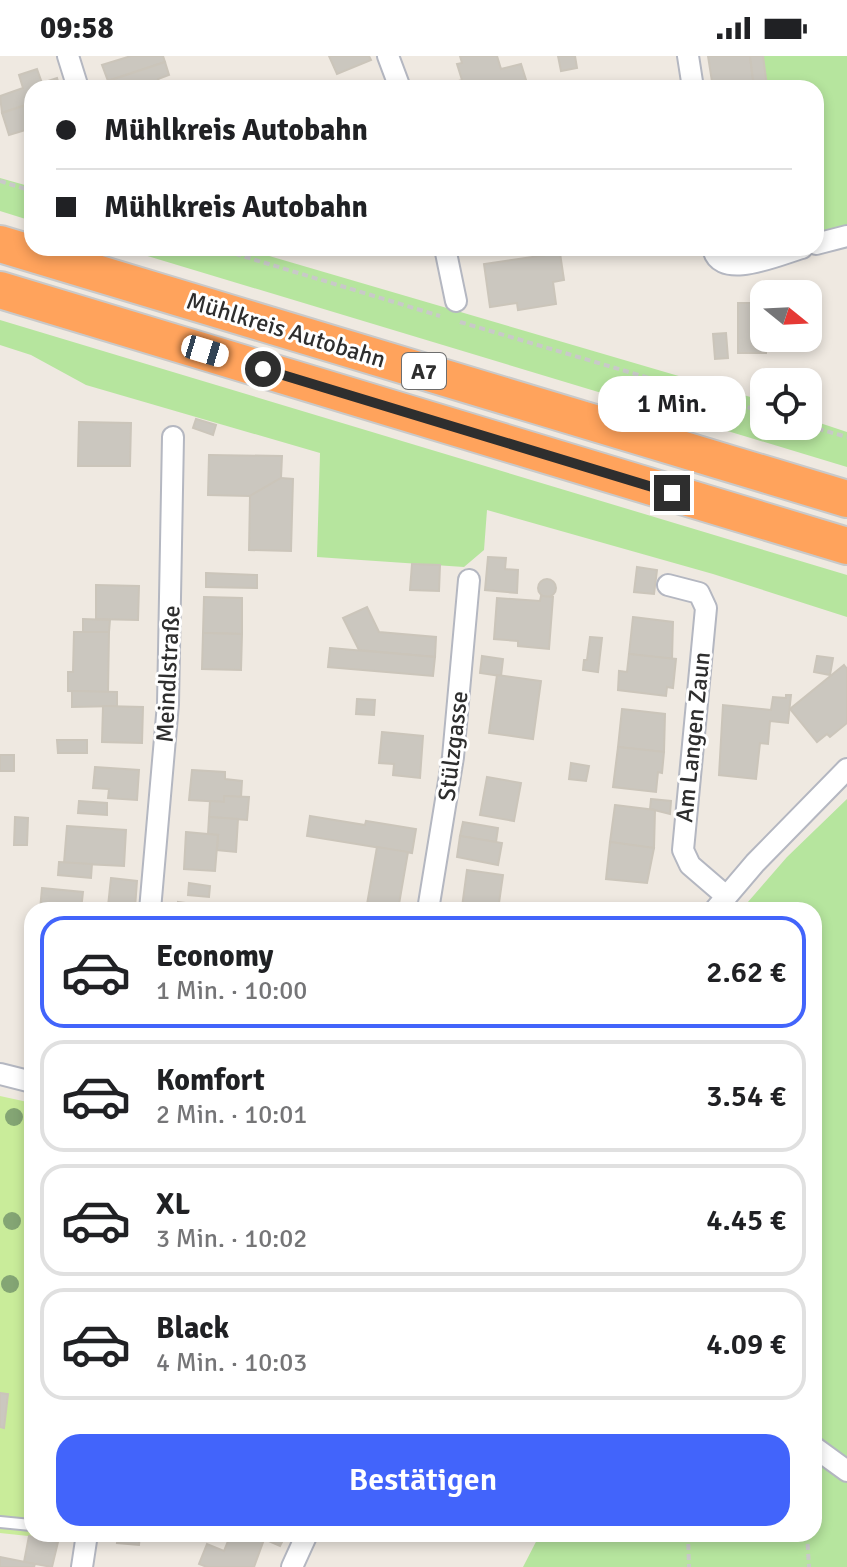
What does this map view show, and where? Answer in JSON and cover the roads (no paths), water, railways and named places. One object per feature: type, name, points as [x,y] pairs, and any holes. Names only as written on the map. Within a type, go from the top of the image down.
[{"type":"highway","name":"Mühlkreis Autobahn","points":[[0,244],[24,251]]},
{"type":"highway","name":"Mühlkreis Autobahn","points":[[40,256],[847,499]]},
{"type":"highway","name":"Mühlkreis Autobahn","points":[[0,290],[847,546]]},
{"type":"street","points":[[68,56],[76,80]]},
{"type":"street","points":[[388,56],[397,80]]},
{"type":"street","points":[[688,56],[692,80]]},
{"type":"street","points":[[824,242],[847,236]]},
{"type":"street","points":[[446,256],[454,313]]},
{"type":"street","points":[[718,256],[736,266],[773,256]]},
{"type":"street","name":"Meindlstraße","points":[[151,902],[168,704],[173,437]]},
{"type":"street","name":"Stülzgasse","points":[[429,902],[453,757],[469,580]]},
{"type":"street","name":"Am Langen Zaun","points":[[668,585],[699,593],[706,608],[683,850],[690,865],[720,902]]},
{"type":"street","name":"Am Langen Zaun","points":[[722,902],[764,852],[847,769]]},
{"type":"street","points":[[0,1074],[24,1080]]},
{"type":"street","points":[[822,1453],[847,1471]]},
{"type":"street","points":[[82,1567],[86,1542]]},
{"type":"street","points":[[292,1567],[303,1542]]},
{"type":"lane","points":[[0,1522],[24,1524]]}]
